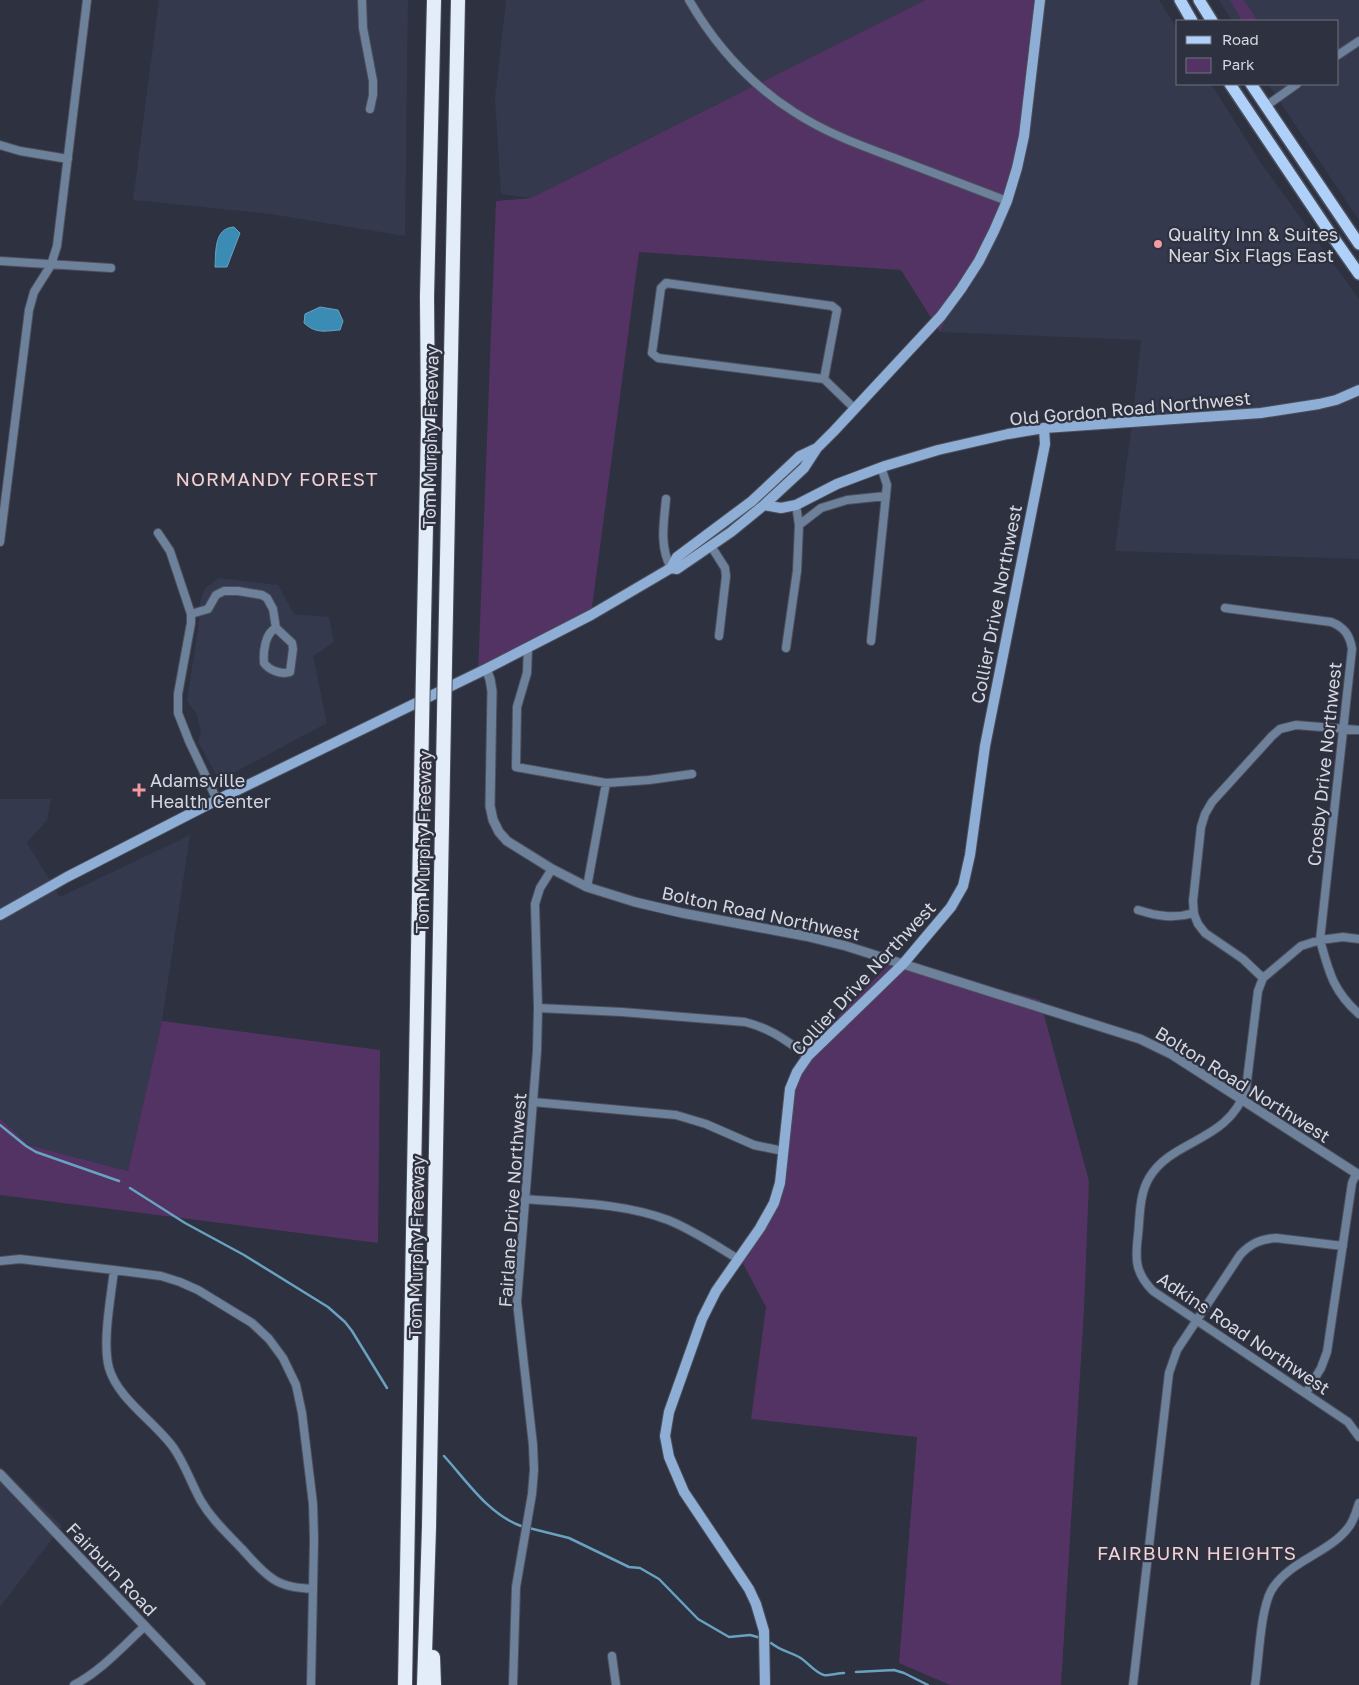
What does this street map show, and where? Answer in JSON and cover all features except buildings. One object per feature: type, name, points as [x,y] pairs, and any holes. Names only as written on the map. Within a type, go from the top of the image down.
[{"type":"highway","name":"Tom Murphy Freeway","points":[[405,1685],[434,0]]},
{"type":"highway","name":"Tom Murphy Freeway","points":[[424,1685],[429,1527],[458,0]]},
{"type":"highway","points":[[429,1527],[434,1685]]},
{"type":"main road","points":[[671,568],[676,569],[731,532],[804,468],[817,448],[941,316],[961,289],[979,261],[994,231],[1007,201],[1017,168],[1024,136],[1040,0]]},
{"type":"main road","points":[[1180,0],[1191,20]]},
{"type":"main road","points":[[1199,0],[1211,20]]},
{"type":"main road","points":[[1231,85],[1359,274]]},
{"type":"main road","points":[[1252,85],[1359,244]]},
{"type":"main road","name":"Old Gordon Road Northwest","points":[[764,505],[781,508],[796,505],[837,484],[881,468],[974,440],[1044,428],[1261,413],[1319,404],[1336,400],[1359,390]]},
{"type":"main road","name":"Collier Drive Northwest","points":[[765,1685],[764,1631],[756,1604],[748,1588],[684,1492],[669,1457],[665,1436],[669,1412],[702,1319],[716,1291],[760,1228],[774,1202],[780,1183],[790,1089],[797,1072],[808,1056],[903,964],[951,907],[963,886],[970,855],[985,746],[1045,444],[1044,428]]},
{"type":"main road","points":[[0,915],[67,877],[217,800],[486,669],[591,615],[671,568],[677,557],[752,501],[800,456],[817,448]]},
{"type":"street","points":[[0,542],[29,310],[34,292],[51,265],[57,246],[87,0]]},
{"type":"street","points":[[362,0],[363,28],[373,81],[370,109]]},
{"type":"street","points":[[689,0],[711,34],[733,61],[762,88],[794,112],[823,129],[862,146],[1007,201]]},
{"type":"street","points":[[1339,55],[1359,40]]},
{"type":"street","points":[[1266,106],[1296,85]]},
{"type":"street","points":[[0,144],[20,152],[68,160]]},
{"type":"street","points":[[0,261],[111,268]]},
{"type":"street","points":[[824,379],[836,320],[837,310],[832,306],[666,283],[661,288],[652,353],[658,358],[824,379],[855,409]]},
{"type":"street","points":[[871,640],[887,485],[881,468]]},
{"type":"street","points":[[799,525],[821,508],[847,500],[886,496]]},
{"type":"street","points":[[666,498],[663,532],[664,548],[671,568]]},
{"type":"street","points":[[786,648],[797,571],[799,525],[796,505]]},
{"type":"street","points":[[158,533],[170,551],[191,614],[178,694],[178,713],[188,741],[217,800]]},
{"type":"street","points":[[712,546],[725,568],[726,576],[719,636]]},
{"type":"street","points":[[191,614],[208,609],[216,595],[224,591],[262,594],[268,599],[273,609],[276,628],[292,643],[290,672],[285,674],[267,667],[264,663],[265,646],[272,630],[276,628]]},
{"type":"street","name":"Crosby Drive Northwest","points":[[1225,608],[1330,622],[1338,624],[1351,639],[1352,649],[1320,940],[1338,992],[1359,1014]]},
{"type":"street","points":[[528,648],[527,673],[517,707],[516,767],[606,783],[692,774]]},
{"type":"street","name":"Bolton Road Northwest","points":[[486,669],[492,691],[490,806],[492,820],[498,832],[507,841],[552,868],[587,887],[635,902],[682,913],[805,936],[903,964],[1140,1039],[1171,1054],[1358,1175]]},
{"type":"street","points":[[1359,730],[1296,725],[1280,729],[1272,736],[1212,802],[1205,814],[1201,828],[1193,901],[1198,924],[1205,933],[1243,959],[1263,978],[1301,946],[1320,940],[1359,939]]},
{"type":"street","points":[[587,887],[606,783]]},
{"type":"street","name":"Fairlane Drive Northwest","points":[[513,1685],[516,1587],[532,1494],[534,1470],[533,1445],[517,1302],[537,1051],[538,1008],[535,904],[540,888],[552,868]]},
{"type":"street","points":[[1138,910],[1170,917],[1194,912]]},
{"type":"street","name":"Adkins Road Northwest","points":[[1263,978],[1258,991],[1246,1089],[1242,1100],[1228,1120],[1216,1130],[1170,1156],[1160,1164],[1148,1179],[1143,1195],[1136,1254],[1137,1264],[1145,1284],[1153,1291],[1348,1422],[1359,1437]]},
{"type":"street","points":[[538,1008],[622,1012],[745,1022],[776,1033],[808,1056]]},
{"type":"street","points":[[533,1102],[676,1115],[706,1124],[754,1145],[783,1151]]},
{"type":"street","points":[[1306,1393],[1321,1368],[1327,1352],[1352,1183],[1358,1175]]},
{"type":"street","points":[[525,1199],[613,1206],[648,1214],[690,1230],[738,1259]]},
{"type":"street","points":[[1133,1685],[1170,1373],[1177,1350],[1240,1255],[1255,1242],[1266,1238],[1276,1238],[1343,1246]]},
{"type":"street","points":[[0,1261],[20,1259],[161,1276],[180,1282],[198,1290],[252,1323],[269,1339],[283,1358],[296,1385],[302,1413],[313,1504],[311,1685]]},
{"type":"street","points":[[114,1270],[106,1349],[109,1369],[117,1385],[173,1448],[212,1517],[262,1570],[284,1585],[313,1589]]},
{"type":"street","name":"Fairburn Road","points":[[0,1474],[201,1685]]},
{"type":"street","points":[[1256,1685],[1264,1611],[1271,1592],[1286,1573],[1349,1528],[1359,1504]]},
{"type":"street","points":[[74,1685],[100,1668],[145,1626]]},
{"type":"street","points":[[612,1656],[616,1685]]},
{"type":"shaded area","points":[[159,0],[408,0],[405,236],[270,214],[133,200]]},
{"type":"shaded area","points":[[506,0],[925,0],[531,198],[501,194],[495,98]]},
{"type":"shaded area","points":[[1034,0],[1159,0],[1176,27],[1176,85],[1212,85],[1261,163],[1359,299],[1359,559],[1115,551],[1141,340],[940,332],[957,296],[1030,31]]},
{"type":"shaded area","points":[[1219,0],[1359,0],[1359,220],[1269,85],[1339,85],[1339,20],[1231,20]]},
{"type":"shaded area","points":[[219,578],[278,585],[294,614],[329,617],[334,642],[313,656],[327,723],[224,778],[217,776],[198,742],[201,731],[196,713],[187,701],[199,622],[200,602],[205,588]]},
{"type":"shaded area","points":[[0,799],[51,799],[47,820],[27,843],[60,897],[190,835],[162,1021],[128,1171],[28,1145],[0,1118]]},
{"type":"shaded area","points":[[0,1466],[62,1526],[0,1607]]},
{"type":"green space","points":[[925,0],[1034,0],[1018,148],[998,225],[957,296],[940,332],[901,270],[639,252],[591,615],[478,675],[496,201],[531,198]]},
{"type":"green space","points":[[1230,0],[1244,0],[1257,20],[1241,20]]},
{"type":"green space","points":[[893,960],[1040,1000],[1089,1181],[1084,1310],[1061,1685],[950,1685],[899,1663],[917,1437],[751,1419],[766,1307],[738,1254],[778,1187],[784,1133],[800,1055]]},
{"type":"green space","points":[[162,1021],[380,1050],[378,1243],[0,1195],[0,1118],[28,1145],[128,1171]]},
{"type":"water","points":[[234,227],[240,233],[227,267],[215,267],[219,236],[227,228]]},
{"type":"water","points":[[320,307],[338,310],[343,321],[340,330],[317,330],[304,323],[305,314]]},
{"type":"waterway","points":[[0,1125],[36,1152],[119,1181]]},
{"type":"waterway","points":[[130,1188],[185,1223],[244,1255],[328,1307],[352,1331],[387,1388]]},
{"type":"waterway","points":[[444,1456],[478,1496],[509,1521],[521,1526]]},
{"type":"waterway","points":[[529,1528],[569,1538],[629,1567],[640,1568],[659,1579],[698,1619],[729,1637],[750,1635],[761,1638]]},
{"type":"waterway","points":[[771,1643],[799,1657],[820,1674],[844,1673]]},
{"type":"waterway","points":[[856,1672],[894,1670],[928,1685]]},
{"type":"place","name":"Quality Inn & Suites Near Six Flags East","points":[[1158,244]]},
{"type":"place","name":"Adamsville Health Center","points":[[139,790]]},
{"type":"district","name":"NORMANDY FOREST","points":[[277,478]]},
{"type":"district","name":"FAIRBURN HEIGHTS","points":[[1197,1552]]}]
